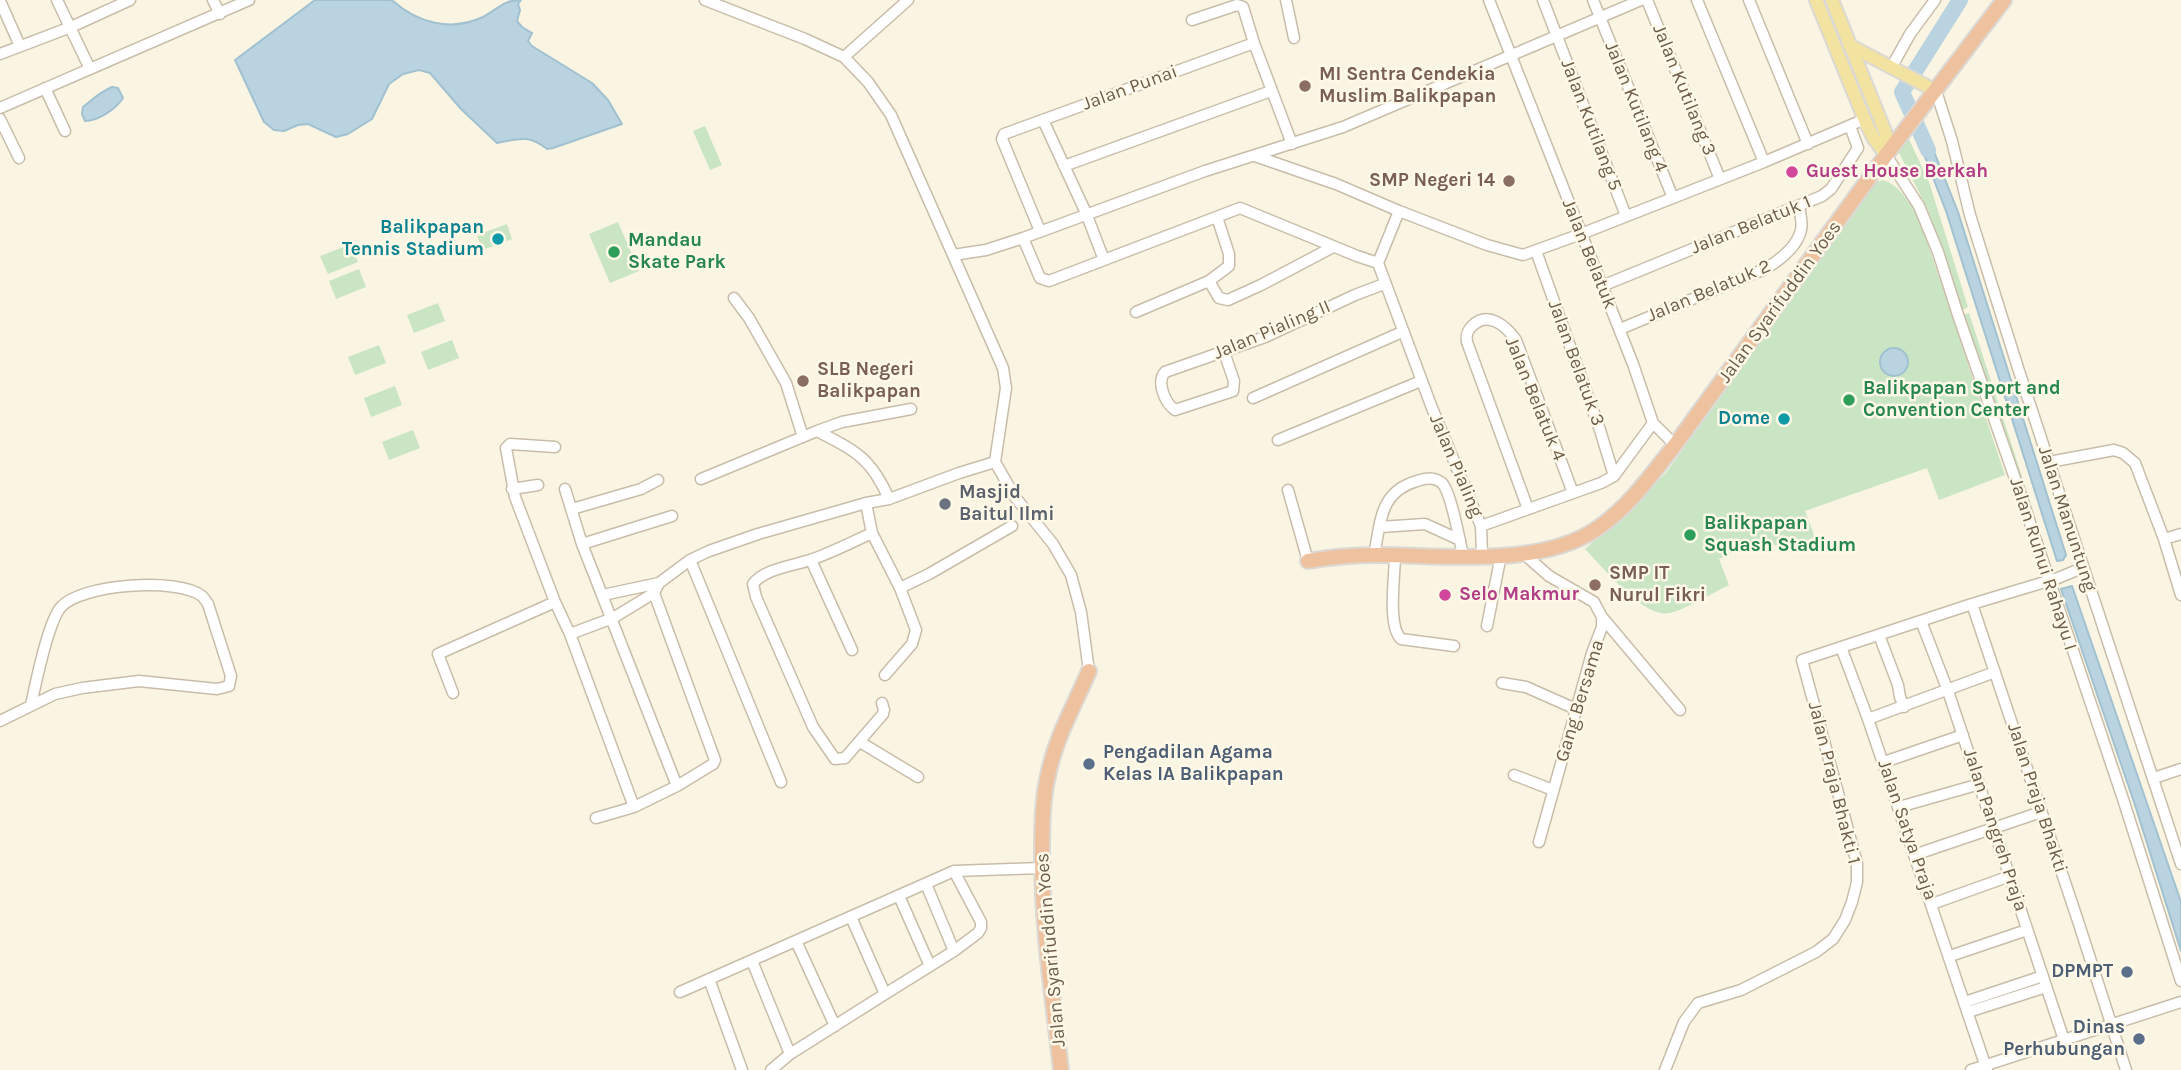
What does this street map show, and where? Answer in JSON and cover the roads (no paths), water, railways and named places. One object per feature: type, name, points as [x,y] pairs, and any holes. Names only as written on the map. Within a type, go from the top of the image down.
[{"type":"highway","name":"Jalan Syarifuddin Yoes","points":[[1308,561],[1341,556],[1524,554],[1558,546],[1598,528],[1639,491],[1675,445],[1922,108],[1930,88],[2004,0]]},
{"type":"highway","name":"Jalan Syarifuddin Yoes","points":[[1061,1070],[1046,942],[1042,828],[1048,775],[1066,720],[1089,671]]},
{"type":"main road","points":[[1816,0],[1874,139],[1886,155]]},
{"type":"main road","points":[[1832,0],[1886,134],[1886,155]]},
{"type":"main road","points":[[1849,45],[1930,88]]},
{"type":"street","points":[[57,0],[90,69]]},
{"type":"street","points":[[0,54],[71,27],[130,0]]},
{"type":"street","points":[[213,0],[220,14]]},
{"type":"street","points":[[0,108],[249,0]]},
{"type":"street","points":[[705,0],[806,38],[844,57],[868,82],[891,115],[1006,377],[995,462],[1015,497],[1053,544],[1071,575],[1081,612],[1089,671]]},
{"type":"street","points":[[844,57],[908,0]]},
{"type":"street","points":[[1286,0],[1294,38]]},
{"type":"street","name":"Jalan Belatuk","points":[[1489,0],[1620,329],[1653,423],[1675,445]]},
{"type":"street","name":"Jalan Kutilang 5","points":[[1543,0],[1626,216]]},
{"type":"street","name":"Jalan Kutilang 4","points":[[1593,0],[1672,198]]},
{"type":"street","points":[[953,255],[986,250],[1023,238],[1215,167],[1343,127],[1641,0]]},
{"type":"street","name":"Jalan Kutilang 3","points":[[1647,0],[1720,179]]},
{"type":"street","points":[[1697,0],[1764,162]]},
{"type":"street","points":[[1749,0],[1808,144]]},
{"type":"street","points":[[1896,70],[1910,34],[1935,0]]},
{"type":"street","points":[[0,1],[20,46]]},
{"type":"street","points":[[1192,20],[1237,5],[1243,7],[1292,144]]},
{"type":"street","name":"Jalan Punai","points":[[1040,231],[1002,135],[1254,43]]},
{"type":"street","points":[[46,88],[65,131]]},
{"type":"street","name":"Jalan Manuntung","points":[[1930,88],[1952,141],[1985,264],[2049,462],[2078,570],[2154,778],[2181,864]]},
{"type":"street","points":[[1064,166],[1271,91]]},
{"type":"street","points":[[0,119],[19,158]]},
{"type":"street","points":[[1254,156],[1336,184],[1399,211],[1522,255],[1764,162],[1865,119]]},
{"type":"street","points":[[1043,120],[1104,260]]},
{"type":"street","name":"Jalan Belatuk 1","points":[[1602,286],[1822,197],[1831,189],[1858,148],[1850,126]]},
{"type":"street","name":"Jalan Ruhui Rahayu I","points":[[1886,155],[1919,206],[1938,252],[1958,315],[2054,579],[2181,981]]},
{"type":"street","name":"Jalan Belatuk 2","points":[[1620,329],[1779,261],[1801,232],[1799,206]]},
{"type":"street","points":[[1023,238],[1040,278],[1049,281],[1240,208],[1378,263],[1399,211]]},
{"type":"street","points":[[1136,312],[1209,281],[1229,266],[1230,261],[1217,217]]},
{"type":"street","points":[[1209,281],[1220,298],[1228,300],[1333,247]]},
{"type":"street","name":"Jalan Belatuk 3","points":[[1536,251],[1614,476]]},
{"type":"street","name":"Jalan Pialing","points":[[1378,263],[1421,381],[1481,526],[1573,494],[1614,476],[1653,423]]},
{"type":"street","name":"Jalan Pialing II","points":[[1224,352],[1234,381],[1233,391],[1175,410],[1169,405],[1160,382],[1160,377],[1165,372],[1265,337],[1384,284]]},
{"type":"street","points":[[734,298],[750,318],[786,383],[803,437]]},
{"type":"street","name":"Jalan Belatuk 4","points":[[1528,509],[1467,342],[1469,328],[1476,322],[1488,318],[1509,330],[1516,340],[1573,494]]},
{"type":"street","points":[[1254,398],[1402,332]]},
{"type":"street","points":[[1278,440],[1421,381]]},
{"type":"street","points":[[702,479],[842,422],[911,410]]},
{"type":"street","points":[[817,431],[845,445],[865,460],[879,475],[890,499]]},
{"type":"street","points":[[555,447],[507,445],[512,489],[570,634],[634,807]]},
{"type":"street","points":[[2049,462],[2114,450],[2123,453],[2135,463],[2181,595]]},
{"type":"street","points":[[570,634],[613,618],[690,560],[709,551],[758,534],[866,503],[890,499],[959,472],[995,462]]},
{"type":"street","points":[[1374,555],[1384,506],[1406,484],[1425,478],[1442,483],[1448,495],[1463,556]]},
{"type":"street","points":[[572,509],[641,489],[657,480]]},
{"type":"street","points":[[512,489],[538,485]]},
{"type":"street","points":[[565,489],[582,544],[677,786]]},
{"type":"street","points":[[1288,490],[1308,561]]},
{"type":"street","points":[[866,503],[872,533],[900,588],[916,630],[912,643],[885,675]]},
{"type":"street","points":[[582,544],[672,516]]},
{"type":"street","points":[[1380,527],[1425,524],[1460,540]]},
{"type":"street","points":[[900,588],[1012,526]]},
{"type":"street","points":[[1481,526],[1482,556]]},
{"type":"street","points":[[872,533],[811,560],[757,578],[753,584],[756,597],[813,727],[835,759],[845,758],[860,742],[883,714],[882,703]]},
{"type":"street","points":[[2164,540],[2181,534]]},
{"type":"street","name":"Gang Bersama","points":[[1524,554],[1549,576],[1594,602],[1602,617],[1602,627],[1592,653],[1539,842]]},
{"type":"street","points":[[1395,555],[1393,615],[1398,636],[1401,639],[1454,646]]},
{"type":"street","points":[[1487,626],[1501,555]]},
{"type":"street","points":[[690,560],[781,782]]},
{"type":"street","points":[[811,560],[852,650]]},
{"type":"street","points":[[1972,604],[2078,570]]},
{"type":"street","points":[[0,722],[55,694],[82,688],[139,681],[217,688],[229,686],[230,676],[208,604],[203,596],[178,586],[109,587],[76,597],[62,605],[54,618],[31,705]]},
{"type":"street","points":[[604,595],[656,588]]},
{"type":"street","points":[[596,818],[634,807],[677,786],[713,764],[715,758],[656,588]]},
{"type":"street","points":[[453,693],[438,654],[555,602]]},
{"type":"street","name":"Jalan Praja Bhakti 1","points":[[1665,1070],[1684,1023],[1698,1003],[1741,990],[1816,953],[1833,939],[1852,902],[1857,882],[1857,863],[1802,660],[1972,604]]},
{"type":"street","name":"Jalan Praja Bhakti","points":[[1972,604],[2126,1070]]},
{"type":"street","points":[[1602,617],[1680,710]]},
{"type":"street","name":"Jalan Pangreh Praja","points":[[1921,621],[1980,784],[2064,1040]]},
{"type":"street","points":[[1879,635],[1904,707]]},
{"type":"street","name":"Jalan Satya Praja","points":[[1842,647],[1884,762],[1986,1068]]},
{"type":"street","points":[[1868,719],[1996,672]]},
{"type":"street","points":[[1502,683],[1525,687],[1578,710]]},
{"type":"street","points":[[1884,762],[1963,735]]},
{"type":"street","points":[[860,742],[918,777]]},
{"type":"street","points":[[2154,778],[2181,769]]},
{"type":"street","points":[[1514,775],[1553,790]]},
{"type":"street","points":[[1899,807],[1980,784]]},
{"type":"street","points":[[1914,855],[2041,812]]},
{"type":"street","points":[[680,992],[954,871],[1042,868]]},
{"type":"street","points":[[771,1070],[790,1054],[954,951],[978,933],[981,922],[954,871]]},
{"type":"street","points":[[1932,904],[2010,876]]},
{"type":"street","points":[[926,884],[954,951]]},
{"type":"street","points":[[900,896],[930,966]]},
{"type":"street","points":[[851,917],[885,994]]},
{"type":"street","points":[[1950,956],[2027,930]]},
{"type":"street","points":[[796,941],[835,1026]]},
{"type":"street","points":[[752,961],[790,1054]]},
{"type":"street","points":[[1966,1007],[2042,976]]},
{"type":"street","points":[[709,979],[742,1070]]},
{"type":"street","points":[[1966,1007],[2046,987]]},
{"type":"street","points":[[1971,1070],[1986,1068],[2181,1002]]},
{"type":"water","points":[[315,0],[392,0],[423,19],[435,23],[459,24],[483,17],[505,3],[521,0],[518,4],[520,10],[517,21],[532,33],[528,41],[532,46],[592,83],[608,100],[622,124],[547,149],[529,139],[497,143],[461,109],[430,73],[419,70],[403,74],[389,84],[372,119],[348,134],[336,137],[308,124],[284,131],[274,130],[264,122],[235,60]]},
{"type":"water","points":[[112,87],[118,88],[123,98],[120,102],[101,117],[85,121],[83,107]]},
{"type":"water","points":[[1933,149],[1958,212],[2066,555],[2063,560],[2057,561],[1946,211],[1923,152]]},
{"type":"water","points":[[1894,348],[1904,352],[1908,362],[1904,372],[1894,376],[1884,372],[1880,362],[1884,352]]},
{"type":"water","points":[[2072,586],[2181,902],[2181,951],[2135,805],[2061,589]]},
{"type":"waterway","points":[[1928,150],[1902,92],[1960,0]]},
{"type":"place","name":"MI Sentra Cendekia Muslim Balikpapan","points":[[1305,86]]},
{"type":"place","name":"Guest House Berkah","points":[[1792,172]]},
{"type":"place","name":"SMP Negeri 14","points":[[1509,181]]},
{"type":"place","name":"Balikpapan Tennis Stadium","points":[[498,239]]},
{"type":"place","name":"Mandau Skate Park","points":[[614,252]]},
{"type":"place","name":"SLB Negeri Balikpapan","points":[[803,381]]},
{"type":"place","name":"Balikpapan Sport and Convention Center","points":[[1849,400]]},
{"type":"place","name":"Dome","points":[[1784,419]]},
{"type":"place","name":"Masjid Baitul Ilmi","points":[[945,504]]},
{"type":"place","name":"Balikpapan Squash Stadium","points":[[1690,535]]},
{"type":"place","name":"SMP IT Nurul Fikri","points":[[1595,585]]},
{"type":"place","name":"Selo Makmur","points":[[1445,595]]},
{"type":"place","name":"Pengadilan Agama Kelas IA Balikpapan","points":[[1089,764]]},
{"type":"place","name":"DPMPT","points":[[2127,972]]},
{"type":"place","name":"Dinas Perhubungan","points":[[2139,1039]]}]
